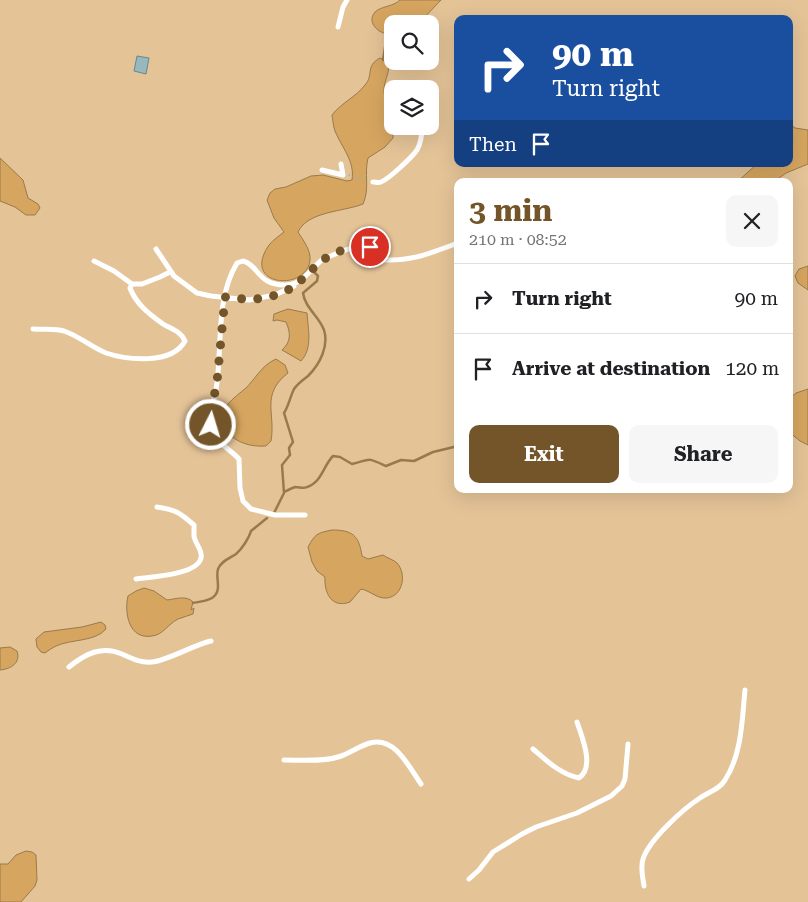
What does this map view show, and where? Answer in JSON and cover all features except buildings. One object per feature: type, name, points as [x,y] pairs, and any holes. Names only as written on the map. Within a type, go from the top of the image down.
[{"type":"lane","points":[[338,27],[343,7],[347,0]]},
{"type":"lane","points":[[373,182],[381,182],[401,167],[417,150],[420,135]]},
{"type":"lane","points":[[322,170],[343,175],[341,164]]},
{"type":"lane","points":[[156,249],[170,272],[197,293],[250,300],[281,293],[296,284],[325,258],[359,246],[370,247],[379,252],[384,260],[402,261],[419,258],[454,244]]},
{"type":"lane","points":[[94,261],[114,271],[132,284],[142,284],[170,272]]},
{"type":"lane","points":[[296,284],[285,285],[266,281],[250,265],[243,261],[237,263],[232,272],[225,297],[217,382],[210,416],[214,434],[239,459],[240,488],[243,501],[251,510],[275,515],[305,515]]},
{"type":"lane","points":[[33,329],[61,330],[105,352],[129,358],[157,358],[174,353],[182,346],[184,341],[182,334],[163,324],[140,306],[130,288],[132,284]]},
{"type":"lane","points":[[136,579],[180,573],[199,563],[201,558],[201,552],[194,538],[194,525],[179,512],[157,507]]},
{"type":"lane","points":[[69,667],[88,653],[100,650],[114,651],[141,663],[154,662],[211,641]]},
{"type":"lane","points":[[644,886],[643,860],[655,840],[686,808],[724,782],[739,746],[745,690]]},
{"type":"lane","points":[[533,749],[551,765],[579,778],[584,774],[587,765],[577,722]]},
{"type":"lane","points":[[284,760],[331,759],[372,743],[384,742],[397,752],[421,784]]},
{"type":"lane","points":[[469,879],[480,870],[493,852],[522,834],[592,806],[611,796],[622,786],[625,779],[628,744]]},
{"type":"path","points":[[347,174],[373,182]]},
{"type":"shaded area","points":[[0,0],[808,0],[808,902],[0,902]]},
{"type":"shaded area","points":[[400,0],[441,0],[427,15],[384,15],[384,33],[373,25],[372,16],[380,9]]},
{"type":"shaded area","points":[[380,58],[384,60],[384,70],[388,70],[386,80],[384,80],[384,135],[393,135],[393,138],[385,147],[368,158],[366,193],[363,204],[318,216],[303,225],[298,232],[309,253],[310,260],[306,270],[298,277],[288,280],[268,277],[263,270],[262,259],[269,245],[284,232],[274,218],[267,200],[270,193],[275,189],[286,187],[311,176],[323,175],[347,181],[352,180],[352,167],[335,131],[332,115],[365,85],[375,61]]},
{"type":"shaded area","points":[[793,126],[808,130],[808,164],[779,178],[741,178],[754,167],[793,167]]},
{"type":"shaded area","points":[[0,158],[23,180],[28,198],[38,204],[40,208],[35,215],[26,215],[15,207],[0,201]]},
{"type":"shaded area","points":[[808,266],[808,290],[798,283],[795,276],[799,269]]},
{"type":"shaded area","points":[[288,309],[307,313],[308,344],[305,356],[301,361],[282,350],[287,344],[289,337],[286,322],[273,321],[274,314]]},
{"type":"shaded area","points":[[276,359],[285,365],[288,373],[279,381],[272,397],[271,441],[266,446],[255,446],[235,439],[226,431],[228,404],[246,388],[263,368]]},
{"type":"shaded area","points":[[808,389],[808,445],[793,435],[793,396]]},
{"type":"shaded area","points":[[332,530],[345,531],[353,535],[359,543],[362,556],[368,559],[383,555],[397,563],[402,573],[402,584],[397,593],[383,598],[361,589],[350,602],[343,604],[333,601],[327,593],[325,577],[317,571],[312,562],[308,547],[317,535]]},
{"type":"shaded area","points":[[144,588],[154,591],[167,600],[181,598],[190,600],[193,602],[191,610],[194,608],[193,614],[178,619],[156,635],[144,636],[138,634],[130,624],[127,603],[128,596]]},
{"type":"shaded area","points":[[101,622],[105,625],[106,629],[96,636],[62,644],[45,653],[41,652],[37,647],[36,639],[44,632],[82,627]]},
{"type":"shaded area","points":[[10,647],[17,651],[18,659],[11,667],[0,670],[0,648]]},
{"type":"shaded area","points":[[26,851],[36,855],[37,880],[35,886],[21,902],[0,902],[0,864],[8,864],[16,855]]},
{"type":"waterway","points":[[383,60],[384,54]]},
{"type":"waterway","points":[[274,513],[284,493],[282,465],[290,455],[289,448],[293,442],[284,413],[294,389],[316,366],[325,342],[324,330],[306,303],[303,293],[317,281],[318,276],[314,272]]},
{"type":"waterway","points":[[284,492],[295,487],[304,488],[312,485],[319,478],[333,456],[340,457],[352,464],[369,460],[386,466],[401,460],[414,461],[433,452],[454,447]]},
{"type":"waterway","points":[[193,603],[208,600],[215,595],[218,588],[217,573],[219,566],[236,554],[249,537],[251,531],[267,518]]},
{"type":"route","points":[[211,425],[210,416],[217,382],[225,297],[250,300],[275,295],[296,284],[325,258],[359,246],[370,247]]}]
